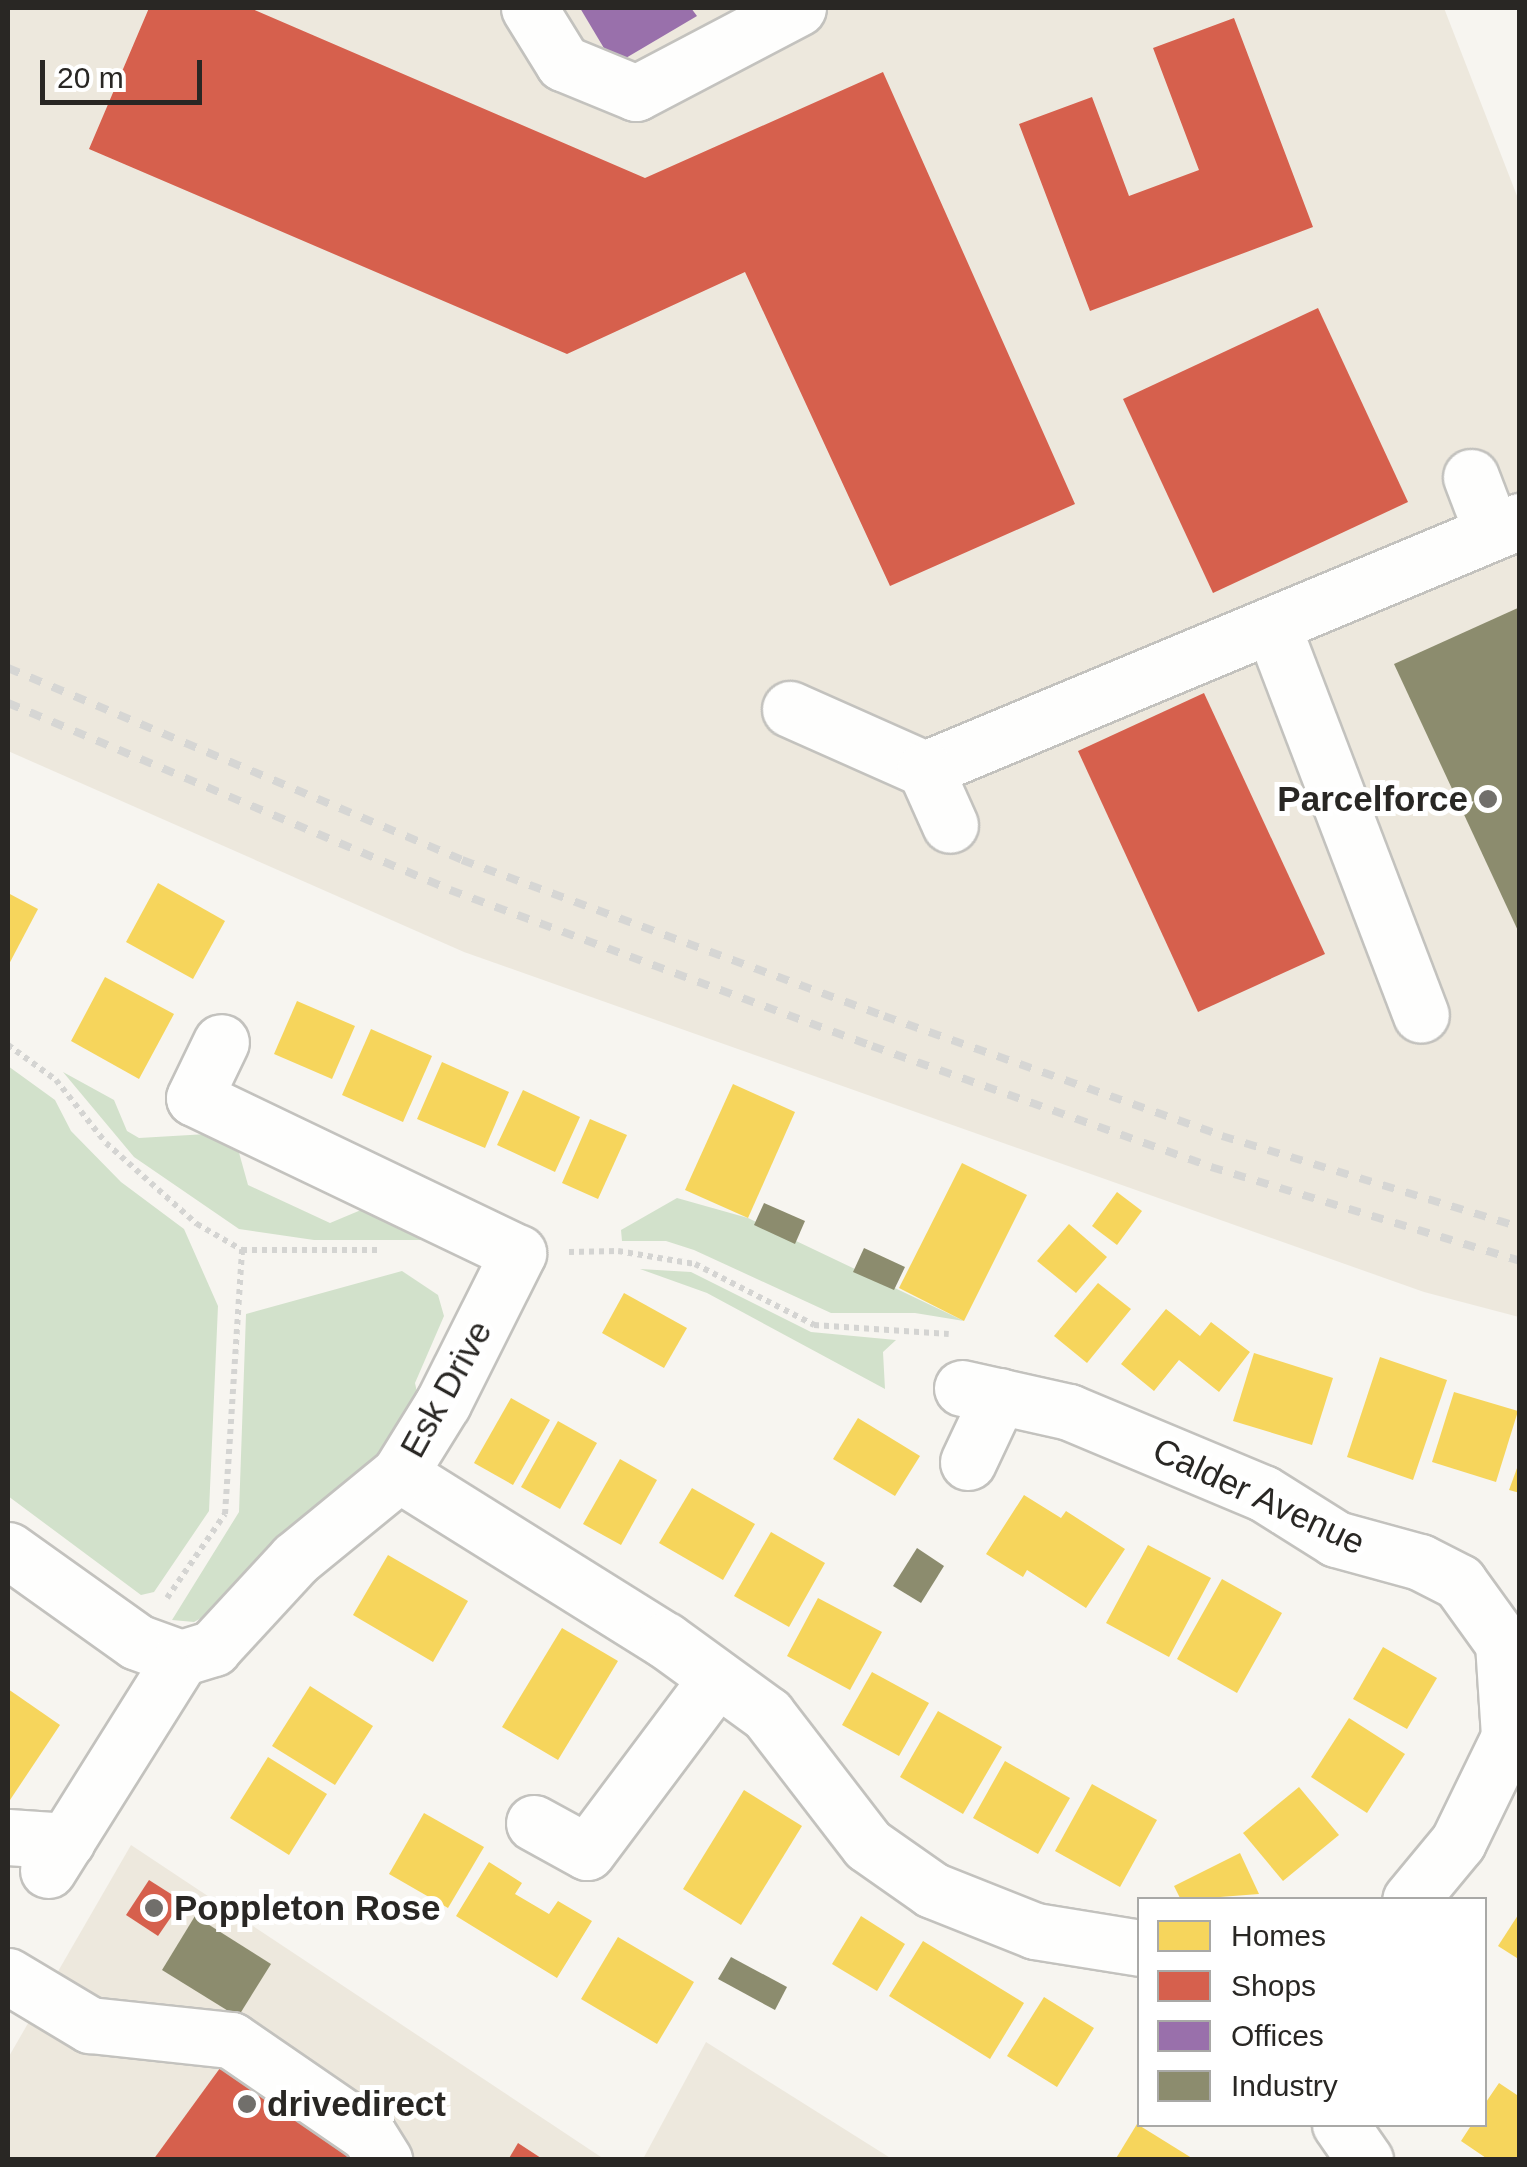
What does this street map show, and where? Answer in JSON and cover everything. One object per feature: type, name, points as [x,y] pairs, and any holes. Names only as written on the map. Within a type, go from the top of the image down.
[{"type":"street","points":[[529,8],[563,62],[636,93],[798,8]]},
{"type":"street","points":[[924,769],[1124,664],[1272,625],[1506,526],[1471,477]]},
{"type":"street","points":[[1272,625],[1421,1015]]},
{"type":"street","points":[[790,709],[924,769],[950,826]]},
{"type":"street","points":[[221,1042],[194,1098],[518,1253]]},
{"type":"street","name":"Esk Drive","points":[[41,1849],[159,1650],[212,1648],[295,1559],[398,1474],[443,1404],[518,1253]]},
{"type":"street","name":"Calder Avenue","points":[[968,1462],[980,1392],[1069,1412],[1263,1493],[1336,1540],[1420,1562],[1502,1601],[1514,1738],[1458,1842],[1412,1897]]},
{"type":"street","points":[[398,1474],[767,1714],[868,1845],[932,1890],[1035,1931],[1137,1948]]},
{"type":"street","points":[[8,1550],[159,1650]]},
{"type":"street","points":[[534,1822],[587,1852],[717,1678]]},
{"type":"street","points":[[10,1951],[90,2025],[231,2040],[368,2134],[384,2160]]},
{"type":"path","points":[[8,1045],[56,1080],[106,1142],[197,1224],[242,1250],[380,1250]]},
{"type":"path","points":[[159,1650],[225,1514],[242,1250]]},
{"type":"path","points":[[518,1253],[618,1251],[695,1264],[814,1325],[877,1332],[919,1327],[953,1334]]},
{"type":"shaded area","points":[[8,8],[1444,8],[1519,201],[1519,1317],[1424,1292],[464,952],[8,751]]},
{"type":"shaded area","points":[[131,1845],[604,2159],[8,2160],[8,2058]]},
{"type":"shaded area","points":[[706,2042],[892,2159],[643,2159]]},
{"type":"green space","points":[[8,1066],[55,1100],[71,1131],[121,1182],[184,1229],[218,1306],[209,1511],[154,1592],[141,1595],[8,1496]]},
{"type":"green space","points":[[63,1072],[114,1100],[127,1131],[139,1138],[207,1134],[238,1149],[248,1185],[330,1223],[361,1210],[432,1240],[314,1240],[239,1229],[134,1157]]},
{"type":"green space","points":[[677,1198],[748,1218],[964,1321],[915,1313],[831,1313],[694,1250],[666,1241],[622,1241],[621,1230]]},
{"type":"green space","points":[[640,1269],[691,1272],[811,1332],[896,1340],[883,1352],[885,1389],[707,1293]]},
{"type":"green space","points":[[402,1271],[438,1295],[444,1316],[415,1383],[418,1397],[369,1470],[230,1602],[194,1622],[172,1620],[239,1512],[246,1314]]},
{"type":"building: Homes","points":[[158,883],[225,921],[193,979],[126,942]]},
{"type":"building: Homes","points":[[8,893],[38,909],[8,966]]},
{"type":"building: Homes","points":[[105,977],[174,1014],[139,1079],[71,1041]]},
{"type":"building: Homes","points":[[297,1001],[355,1026],[332,1079],[274,1054]]},
{"type":"building: Homes","points":[[371,1029],[432,1056],[403,1122],[342,1095]]},
{"type":"building: Homes","points":[[442,1062],[509,1092],[485,1148],[417,1119]]},
{"type":"building: Homes","points":[[733,1084],[795,1112],[748,1218],[685,1190]]},
{"type":"building: Homes","points":[[523,1090],[580,1117],[555,1172],[497,1145]]},
{"type":"building: Homes","points":[[590,1119],[627,1135],[598,1199],[562,1183]]},
{"type":"building: Homes","points":[[962,1163],[1027,1195],[964,1321],[899,1288]]},
{"type":"building: Homes","points":[[1117,1192],[1142,1211],[1117,1245],[1092,1226]]},
{"type":"building: Homes","points":[[1069,1224],[1107,1257],[1076,1293],[1037,1261]]},
{"type":"building: Homes","points":[[1098,1283],[1131,1309],[1087,1363],[1054,1336]]},
{"type":"building: Homes","points":[[624,1293],[687,1328],[664,1368],[602,1333]]},
{"type":"building: Homes","points":[[1166,1309],[1200,1336],[1211,1322],[1250,1352],[1219,1392],[1179,1360],[1154,1391],[1121,1364]]},
{"type":"building: Homes","points":[[1254,1353],[1333,1378],[1312,1445],[1233,1421]]},
{"type":"building: Homes","points":[[1380,1357],[1447,1380],[1413,1480],[1347,1457]]},
{"type":"building: Homes","points":[[1454,1392],[1518,1411],[1496,1482],[1432,1462]]},
{"type":"building: Homes","points":[[511,1398],[550,1420],[513,1485],[474,1463]]},
{"type":"building: Homes","points":[[858,1418],[920,1456],[895,1496],[833,1459]]},
{"type":"building: Homes","points":[[558,1421],[597,1443],[560,1509],[521,1487]]},
{"type":"building: Homes","points":[[620,1459],[657,1480],[621,1545],[583,1524]]},
{"type":"building: Homes","points":[[1520,1460],[1520,1493],[1509,1490]]},
{"type":"building: Homes","points":[[692,1488],[755,1524],[723,1580],[659,1543]]},
{"type":"building: Homes","points":[[1024,1495],[1061,1518],[1066,1511],[1125,1549],[1086,1608],[1027,1570],[1023,1577],[986,1554]]},
{"type":"building: Homes","points":[[771,1532],[825,1563],[789,1627],[734,1596]]},
{"type":"building: Homes","points":[[1148,1545],[1211,1578],[1169,1657],[1106,1623]]},
{"type":"building: Homes","points":[[388,1555],[468,1601],[433,1662],[353,1615]]},
{"type":"building: Homes","points":[[1222,1579],[1282,1613],[1237,1693],[1177,1659]]},
{"type":"building: Homes","points":[[818,1598],[882,1632],[850,1690],[787,1656]]},
{"type":"building: Homes","points":[[562,1628],[618,1661],[558,1760],[502,1727]]},
{"type":"building: Homes","points":[[1383,1647],[1437,1678],[1407,1729],[1353,1699]]},
{"type":"building: Homes","points":[[872,1672],[929,1703],[899,1756],[842,1725]]},
{"type":"building: Homes","points":[[310,1686],[373,1726],[335,1785],[272,1746]]},
{"type":"building: Homes","points":[[8,1689],[60,1725],[8,1803]]},
{"type":"building: Homes","points":[[938,1711],[1002,1747],[963,1814],[900,1777]]},
{"type":"building: Homes","points":[[1349,1718],[1405,1754],[1367,1813],[1311,1777]]},
{"type":"building: Homes","points":[[268,1757],[327,1794],[289,1855],[230,1818]]},
{"type":"building: Homes","points":[[1005,1761],[1070,1798],[1038,1854],[973,1818]]},
{"type":"building: Homes","points":[[1092,1784],[1157,1820],[1120,1887],[1055,1851]]},
{"type":"building: Homes","points":[[1299,1787],[1339,1835],[1283,1881],[1243,1833]]},
{"type":"building: Homes","points":[[744,1790],[802,1826],[741,1925],[683,1889]]},
{"type":"building: Homes","points":[[424,1813],[484,1847],[448,1908],[389,1874]]},
{"type":"building: Homes","points":[[1240,1853],[1259,1894],[1180,1897],[1174,1886]]},
{"type":"building: Homes","points":[[489,1862],[522,1883],[515,1894],[549,1914],[558,1901],[592,1921],[557,1978],[456,1916]]},
{"type":"building: Homes","points":[[1520,1912],[1520,1960],[1498,1946]]},
{"type":"building: Homes","points":[[861,1916],[905,1944],[877,1991],[832,1964]]},
{"type":"building: Homes","points":[[618,1937],[694,1982],[657,2044],[581,1999]]},
{"type":"building: Homes","points":[[923,1941],[1024,2003],[990,2059],[889,1996]]},
{"type":"building: Homes","points":[[1044,1997],[1094,2028],[1057,2087],[1007,2056]]},
{"type":"building: Homes","points":[[1499,2083],[1520,2097],[1520,2160],[1489,2160],[1461,2141],[1470,2127],[1487,2127],[1487,2101]]},
{"type":"building: Homes","points":[[1137,2124],[1195,2160],[1115,2160]]},
{"type":"building: Shops","points":[[149,8],[250,8],[645,178],[883,72],[1075,504],[890,586],[745,272],[567,354],[89,149]]},
{"type":"building: Shops","points":[[1234,18],[1313,227],[1090,311],[1019,124],[1092,97],[1129,196],[1199,170],[1153,48]]},
{"type":"building: Shops","points":[[1318,308],[1408,502],[1213,593],[1123,399]]},
{"type":"building: Shops","points":[[1204,693],[1325,954],[1198,1012],[1078,751]]},
{"type":"building: Shops","name":"Poppleton Rose","points":[[149,1880],[182,1901],[158,1936],[126,1915]]},
{"type":"building: Shops","name":"drivedirect","points":[[231,2053],[366,2160],[153,2160]]},
{"type":"building: Shops","points":[[518,2143],[544,2160],[508,2160]]},
{"type":"building: Offices","points":[[580,8],[691,8],[697,16],[614,65]]},
{"type":"building: Industry","name":"Parcelforce","points":[[1520,607],[1520,935],[1394,664]]},
{"type":"building: Industry","points":[[764,1203],[805,1221],[795,1244],[754,1225]]},
{"type":"building: Industry","points":[[864,1248],[905,1267],[894,1290],[853,1272]]},
{"type":"building: Industry","points":[[917,1548],[944,1566],[921,1603],[893,1586]]},
{"type":"building: Industry","points":[[195,1916],[271,1964],[238,2017],[162,1970]]},
{"type":"building: Industry","points":[[731,1957],[787,1987],[775,2010],[718,1979]]},
{"type":"railway","points":[[8,668],[462,860],[1222,1136],[1520,1227]]},
{"type":"railway","points":[[8,703],[450,890],[872,1046],[1211,1167],[1520,1261]]},
{"type":"place","name":"Parcelforce","points":[[1488,799]]},
{"type":"place","name":"Poppleton Rose","points":[[154,1908]]},
{"type":"place","name":"drivedirect","points":[[247,2104]]}]
